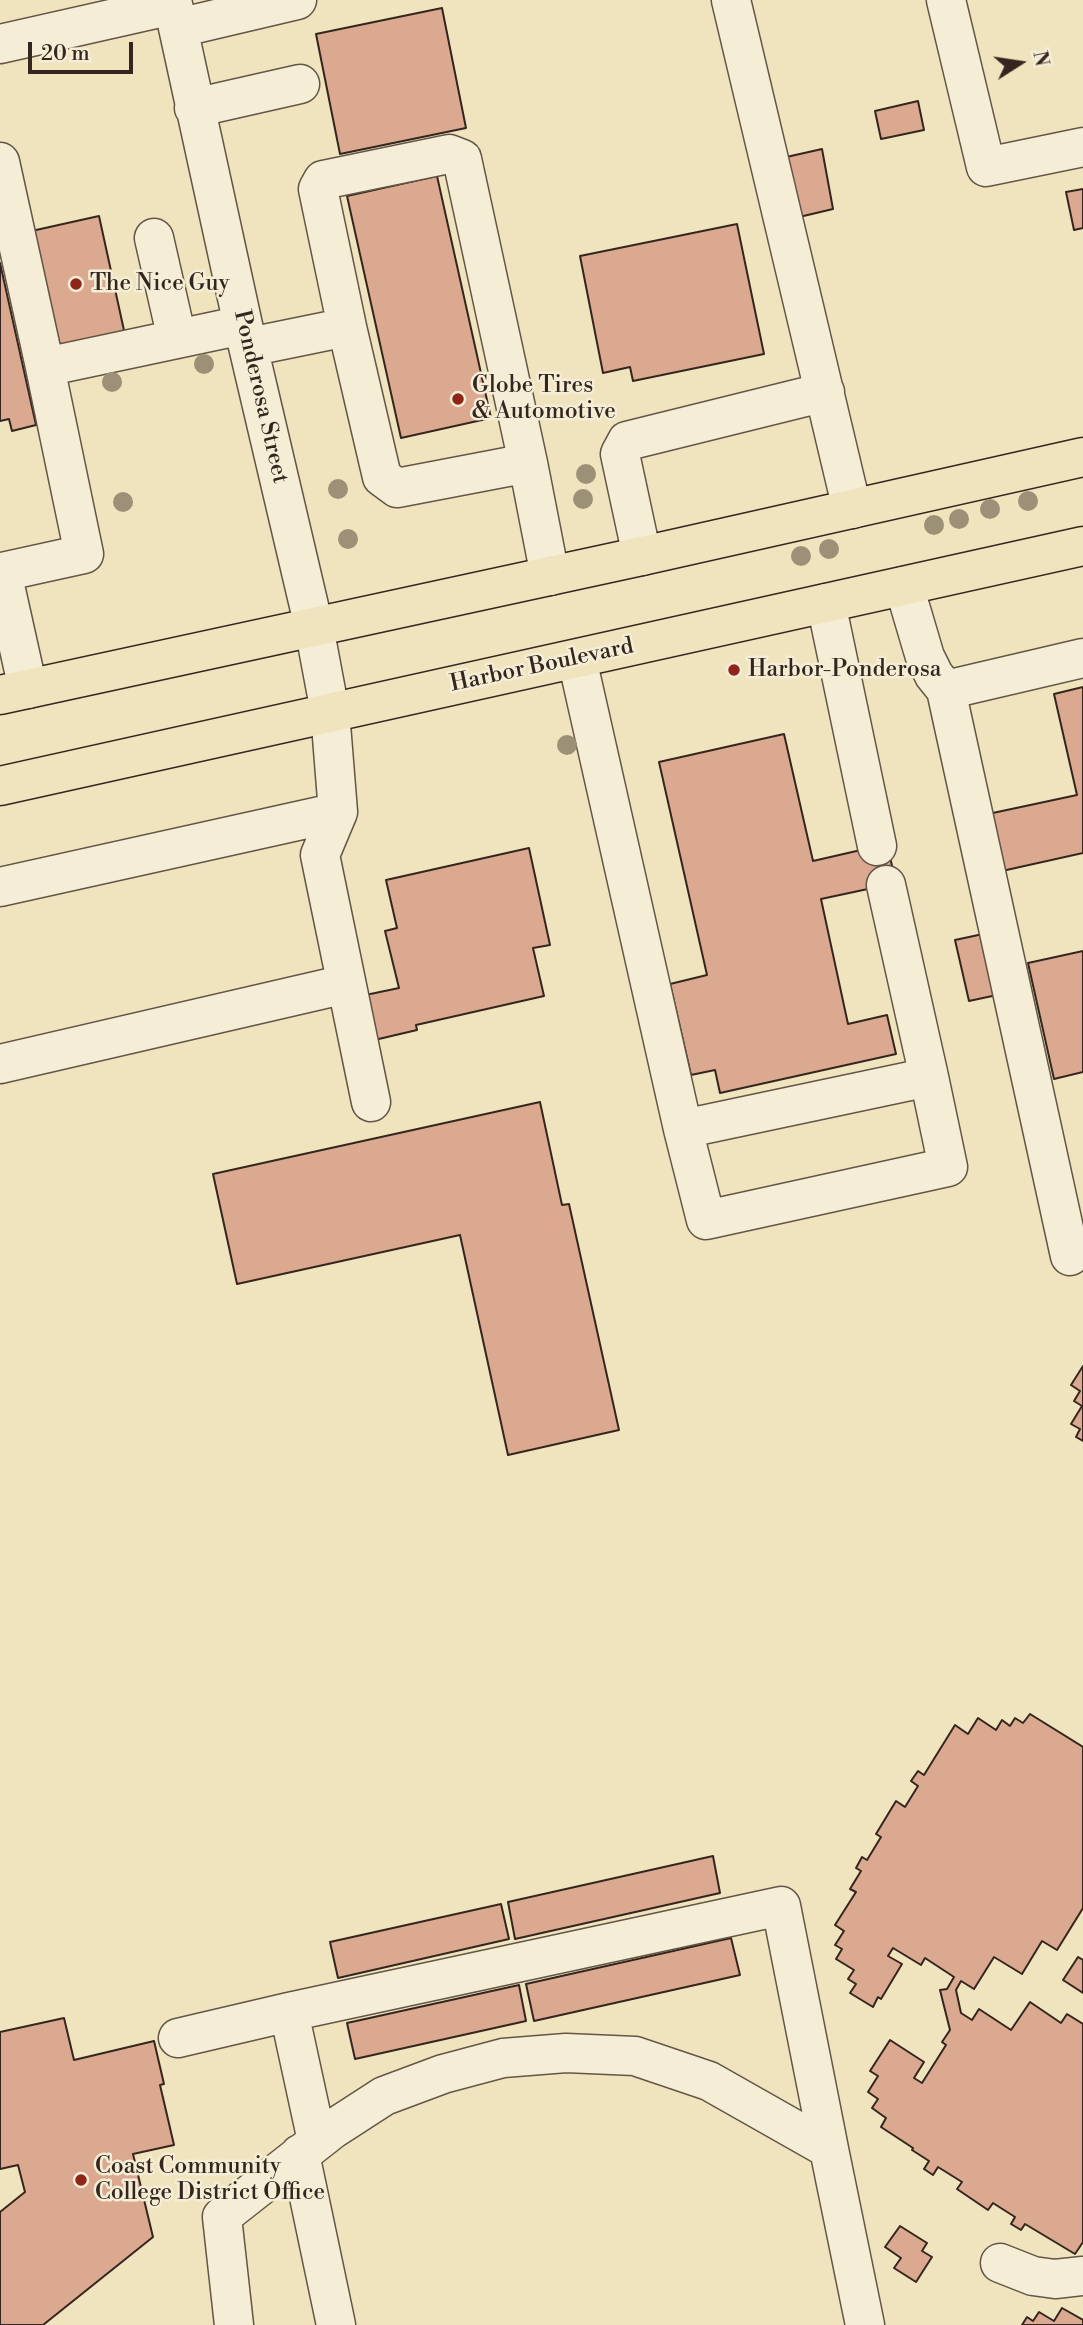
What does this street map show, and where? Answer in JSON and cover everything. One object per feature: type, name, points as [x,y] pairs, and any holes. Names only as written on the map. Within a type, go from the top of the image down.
[{"type":"main road","points":[[14,692],[1083,457]]},
{"type":"main road","name":"Harbor Boulevard","points":[[0,786],[1083,546]]},
{"type":"street","points":[[0,44],[174,11],[298,0]]},
{"type":"street","points":[[731,0],[852,509]]},
{"type":"street","points":[[946,0],[986,167],[1083,148]]},
{"type":"street","name":"Ponderosa Street","points":[[174,11],[314,626],[330,712],[338,813]]},
{"type":"street","points":[[194,108],[300,84]]},
{"type":"street","points":[[528,463],[397,488],[382,477],[318,189],[323,180],[449,154],[462,159],[528,463],[550,576]]},
{"type":"street","points":[[0,162],[85,554],[2,572],[14,692]]},
{"type":"street","points":[[154,238],[177,339]]},
{"type":"street","points":[[45,367],[177,339],[347,327]]},
{"type":"street","points":[[642,556],[620,454],[627,441],[825,393]]},
{"type":"street","points":[[904,586],[925,657],[946,690],[1070,1256]]},
{"type":"street","points":[[826,603],[877,846]]},
{"type":"street","points":[[946,690],[1083,657]]},
{"type":"street","points":[[577,659],[706,1220],[948,1167],[886,885]]},
{"type":"street","points":[[0,887],[338,813]]},
{"type":"street","points":[[338,813],[320,855],[371,1102]]},
{"type":"street","points":[[0,1064],[346,984]]},
{"type":"street","points":[[683,1129],[929,1077]]},
{"type":"street","points":[[178,2038],[781,1906],[865,2325]]},
{"type":"street","points":[[289,2012],[336,2325]]},
{"type":"street","points":[[234,2325],[222,2217],[309,2147],[384,2096],[443,2074],[503,2058],[566,2053],[635,2056],[709,2081],[829,2149]]},
{"type":"street","points":[[1000,2263],[1033,2276],[1055,2279],[1083,2276]]},
{"type":"building","points":[[442,8],[466,128],[340,154],[316,34]]},
{"type":"building","points":[[918,101],[924,130],[881,139],[875,111]]},
{"type":"building","points":[[822,149],[833,209],[795,218],[782,158]]},
{"type":"building","points":[[437,176],[491,418],[401,438],[347,196]]},
{"type":"building","points":[[1083,189],[1083,228],[1074,230],[1066,192]]},
{"type":"building","name":"The Nice Guy","points":[[99,216],[125,335],[54,351],[27,232]]},
{"type":"building","points":[[737,224],[764,354],[633,381],[630,367],[603,373],[580,256]]},
{"type":"building","points":[[0,263],[36,425],[12,431],[9,419],[0,421]]},
{"type":"building","points":[[1083,687],[1083,853],[1002,871],[988,814],[1077,795],[1054,694]]},
{"type":"building","points":[[784,734],[813,861],[887,844],[896,883],[821,899],[848,1024],[887,1015],[896,1054],[720,1093],[715,1070],[691,1075],[670,984],[707,975],[659,762]]},
{"type":"building","points":[[529,848],[550,945],[533,948],[544,996],[416,1025],[417,1030],[366,1042],[356,997],[399,988],[385,931],[397,928],[386,880]]},
{"type":"building","points":[[983,934],[997,995],[969,1001],[955,940]]},
{"type":"building","points":[[1083,951],[1083,1072],[1054,1079],[1028,963]]},
{"type":"building","points":[[540,1102],[562,1205],[569,1204],[619,1430],[508,1455],[460,1235],[237,1284],[213,1174]]},
{"type":"building","points":[[1083,1366],[1083,1441],[1076,1437],[1080,1429],[1071,1424],[1082,1406],[1074,1401],[1080,1391],[1071,1385]]},
{"type":"building","points":[[1030,1714],[1083,1747],[1083,1908],[1057,1950],[1042,1941],[1022,1974],[994,1957],[974,1989],[961,1981],[956,1990],[961,2013],[972,2020],[979,2009],[1011,2030],[1030,2002],[1061,2023],[1067,2014],[1083,2024],[1083,2242],[1075,2254],[1025,2224],[1021,2230],[1011,2224],[1015,2217],[993,2203],[988,2210],[957,2189],[962,2182],[938,2167],[933,2175],[924,2169],[929,2161],[881,2127],[886,2118],[872,2108],[878,2099],[868,2092],[878,2076],[870,2071],[890,2040],[924,2062],[914,2078],[922,2083],[946,2045],[942,2042],[950,2030],[940,1990],[947,1989],[954,1977],[925,1958],[921,1965],[893,1948],[888,1956],[902,1964],[881,1999],[878,1997],[873,2007],[850,1993],[856,1984],[848,1979],[854,1970],[836,1959],[842,1949],[835,1945],[844,1931],[835,1925],[856,1892],[850,1889],[861,1871],[856,1868],[862,1857],[867,1860],[881,1837],[876,1834],[896,1801],[905,1807],[918,1786],[911,1781],[918,1771],[924,1775],[955,1725],[968,1734],[978,1718],[996,1730],[1002,1720],[1010,1726],[1015,1718],[1023,1723]]},
{"type":"building","points":[[713,1856],[720,1893],[515,1939],[508,1902]]},
{"type":"building","points":[[501,1904],[509,1939],[338,1978],[330,1942]]},
{"type":"building","points":[[731,1938],[740,1975],[534,2021],[526,1984]]},
{"type":"building","points":[[1078,1957],[1083,1960],[1083,1993],[1063,1980]]},
{"type":"building","points":[[519,1985],[526,2021],[355,2059],[347,2023]]},
{"type":"building","name":"Coast Community College District Office","points":[[64,2018],[74,2060],[154,2041],[164,2084],[160,2085],[174,2145],[133,2154],[153,2237],[43,2325],[0,2325],[0,2212],[25,2192],[18,2165],[0,2169],[0,2032]]},
{"type":"building","points":[[900,2226],[927,2243],[922,2251],[932,2257],[916,2282],[894,2268],[901,2258],[885,2247]]},
{"type":"building","points":[[1062,2308],[1083,2320],[1083,2325],[1022,2325],[1027,2317],[1033,2321],[1039,2312],[1054,2321]]},
{"type":"place","name":"The Nice Guy","points":[[76,284]]},
{"type":"place","name":"Globe Tires & Automotive","points":[[458,399]]},
{"type":"place","name":"Harbor-Ponderosa","points":[[734,670]]},
{"type":"place","name":"Coast Community College District Office","points":[[81,2180]]}]
